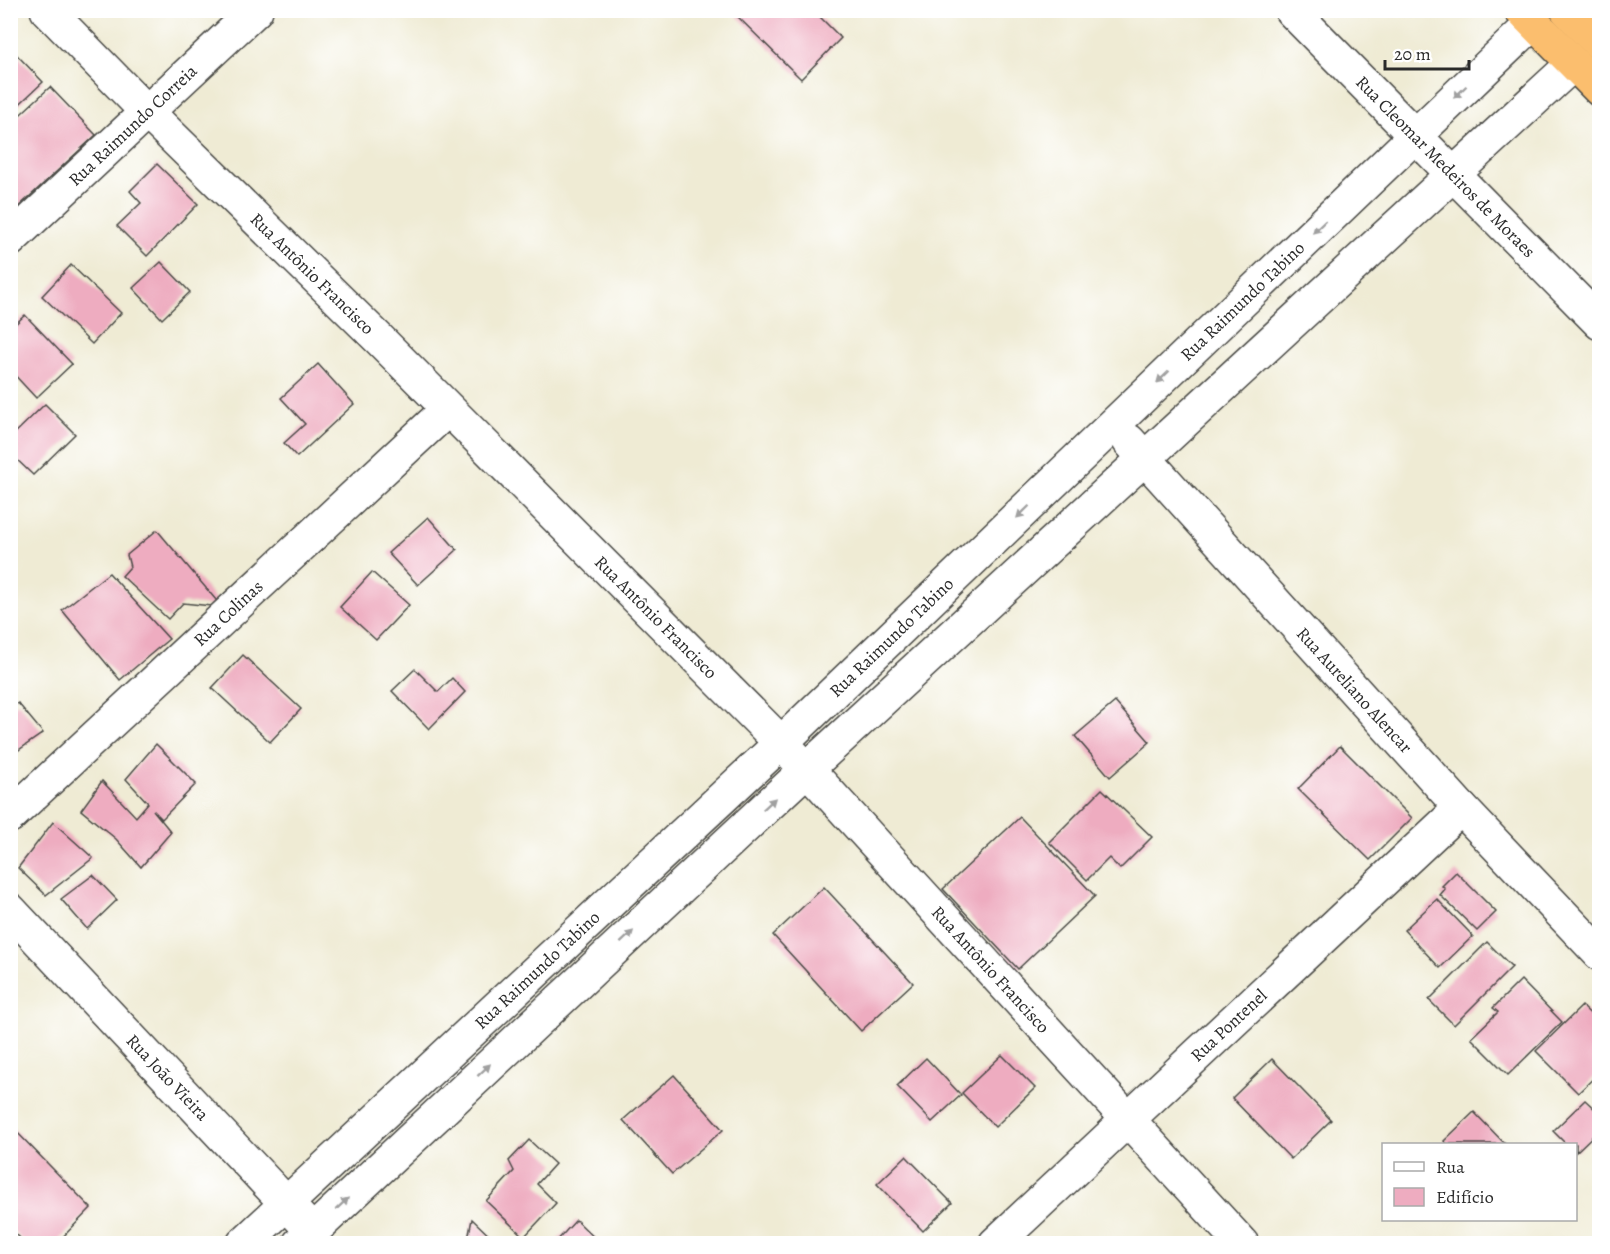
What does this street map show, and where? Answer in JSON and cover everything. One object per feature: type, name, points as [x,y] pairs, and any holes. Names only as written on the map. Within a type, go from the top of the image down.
[{"type":"highway","points":[[1567,10],[1599,44]]},
{"type":"highway","points":[[1527,17],[1599,90]]},
{"type":"street","name":"Rua Antônio Francisco","points":[[47,10],[807,769],[1242,1244]]},
{"type":"street","name":"Rua Raimundo Correia","points":[[10,240],[255,10]]},
{"type":"street","name":"Rua Cleomar Medeiros de Moraes","points":[[1290,10],[1599,323]]},
{"type":"street","name":"Rua Raimundo Tabino","points":[[243,1244],[781,743],[1414,136],[1527,17]]},
{"type":"street","name":"Rua Raimundo Tabino","points":[[312,1239],[590,972],[807,769],[1573,64]]},
{"type":"street","name":"Rua Colinas","points":[[10,816],[448,409]]},
{"type":"street","name":"Rua Aureliano Alencar","points":[[1114,424],[1461,808],[1599,954]]},
{"type":"street","name":"Rua Pontenel","points":[[995,1244],[1461,808]]},
{"type":"street","name":"Rua João Vieira","points":[[10,910],[286,1204],[312,1239]]},
{"type":"street","points":[[565,945],[590,972]]},
{"type":"building","points":[[731,10],[813,10],[841,38],[801,79]]},
{"type":"building","points":[[16,54],[43,82],[10,113],[10,60]]},
{"type":"building","points":[[50,87],[96,135],[15,210],[10,205],[10,124]]},
{"type":"building","points":[[157,164],[198,204],[147,256],[117,226],[141,203],[130,191]]},
{"type":"building","points":[[161,262],[190,292],[162,319],[133,288]]},
{"type":"building","points":[[71,265],[121,313],[92,344],[42,296]]},
{"type":"building","points":[[25,315],[72,364],[36,398],[10,370],[10,329]]},
{"type":"building","points":[[318,364],[354,404],[297,457],[284,443],[305,424],[281,398]]},
{"type":"building","points":[[45,404],[75,434],[33,475],[10,453],[10,438]]},
{"type":"building","points":[[428,517],[457,550],[418,585],[388,553]]},
{"type":"building","points":[[157,530],[222,607],[183,603],[168,619],[122,576],[130,567],[127,555]]},
{"type":"building","points":[[372,572],[409,605],[376,640],[340,607]]},
{"type":"building","points":[[109,573],[169,639],[120,680],[62,610]]},
{"type":"building","points":[[243,655],[301,709],[270,742],[212,688]]},
{"type":"building","points":[[415,669],[438,692],[452,678],[465,692],[429,729],[392,691]]},
{"type":"building","points":[[1115,702],[1150,742],[1110,777],[1075,736]]},
{"type":"building","points":[[18,703],[43,733],[10,756],[10,709]]},
{"type":"building","points":[[156,744],[196,784],[162,819],[153,810],[171,832],[141,867],[116,839],[81,810],[102,781],[136,817],[148,803],[126,779]]},
{"type":"building","points":[[1340,746],[1412,818],[1370,860],[1298,789]]},
{"type":"building","points":[[1102,789],[1152,837],[1120,869],[1109,858],[1087,880],[1049,842]]},
{"type":"building","points":[[1020,817],[1095,896],[1018,969],[943,889]]},
{"type":"building","points":[[53,822],[93,858],[46,895],[18,868]]},
{"type":"building","points":[[1456,872],[1496,912],[1477,931],[1440,895],[1445,889],[1442,886]]},
{"type":"building","points":[[93,875],[117,900],[87,929],[61,899]]},
{"type":"building","points":[[824,887],[913,983],[861,1031],[773,935]]},
{"type":"building","points":[[1437,899],[1473,936],[1440,968],[1404,930]]},
{"type":"building","points":[[1487,942],[1512,967],[1454,1025],[1429,1000]]},
{"type":"building","points":[[1521,980],[1562,1022],[1508,1075],[1471,1038],[1498,1012],[1493,1008]]},
{"type":"building","points":[[1582,1006],[1600,1023],[1600,1072],[1578,1093],[1536,1051]]},
{"type":"building","points":[[1002,1055],[1035,1088],[995,1127],[962,1093]]},
{"type":"building","points":[[926,1058],[961,1095],[932,1122],[897,1086]]},
{"type":"building","points":[[1272,1059],[1331,1120],[1291,1159],[1232,1098]]},
{"type":"building","points":[[674,1075],[723,1130],[672,1174],[623,1120]]},
{"type":"building","points":[[1585,1100],[1600,1114],[1600,1129],[1577,1151],[1577,1143],[1565,1143],[1553,1131]]},
{"type":"building","points":[[1474,1112],[1504,1143],[1446,1143],[1444,1141]]},
{"type":"building","points":[[10,1125],[91,1208],[56,1244],[26,1244],[10,1228]]},
{"type":"building","points":[[529,1140],[555,1164],[537,1184],[556,1203],[524,1237],[486,1201],[514,1171],[509,1161]]},
{"type":"building","points":[[906,1156],[952,1203],[923,1231],[877,1184]]},
{"type":"building","points":[[472,1219],[498,1244],[473,1244],[468,1239]]},
{"type":"building","points":[[576,1220],[601,1244],[554,1244]]}]
